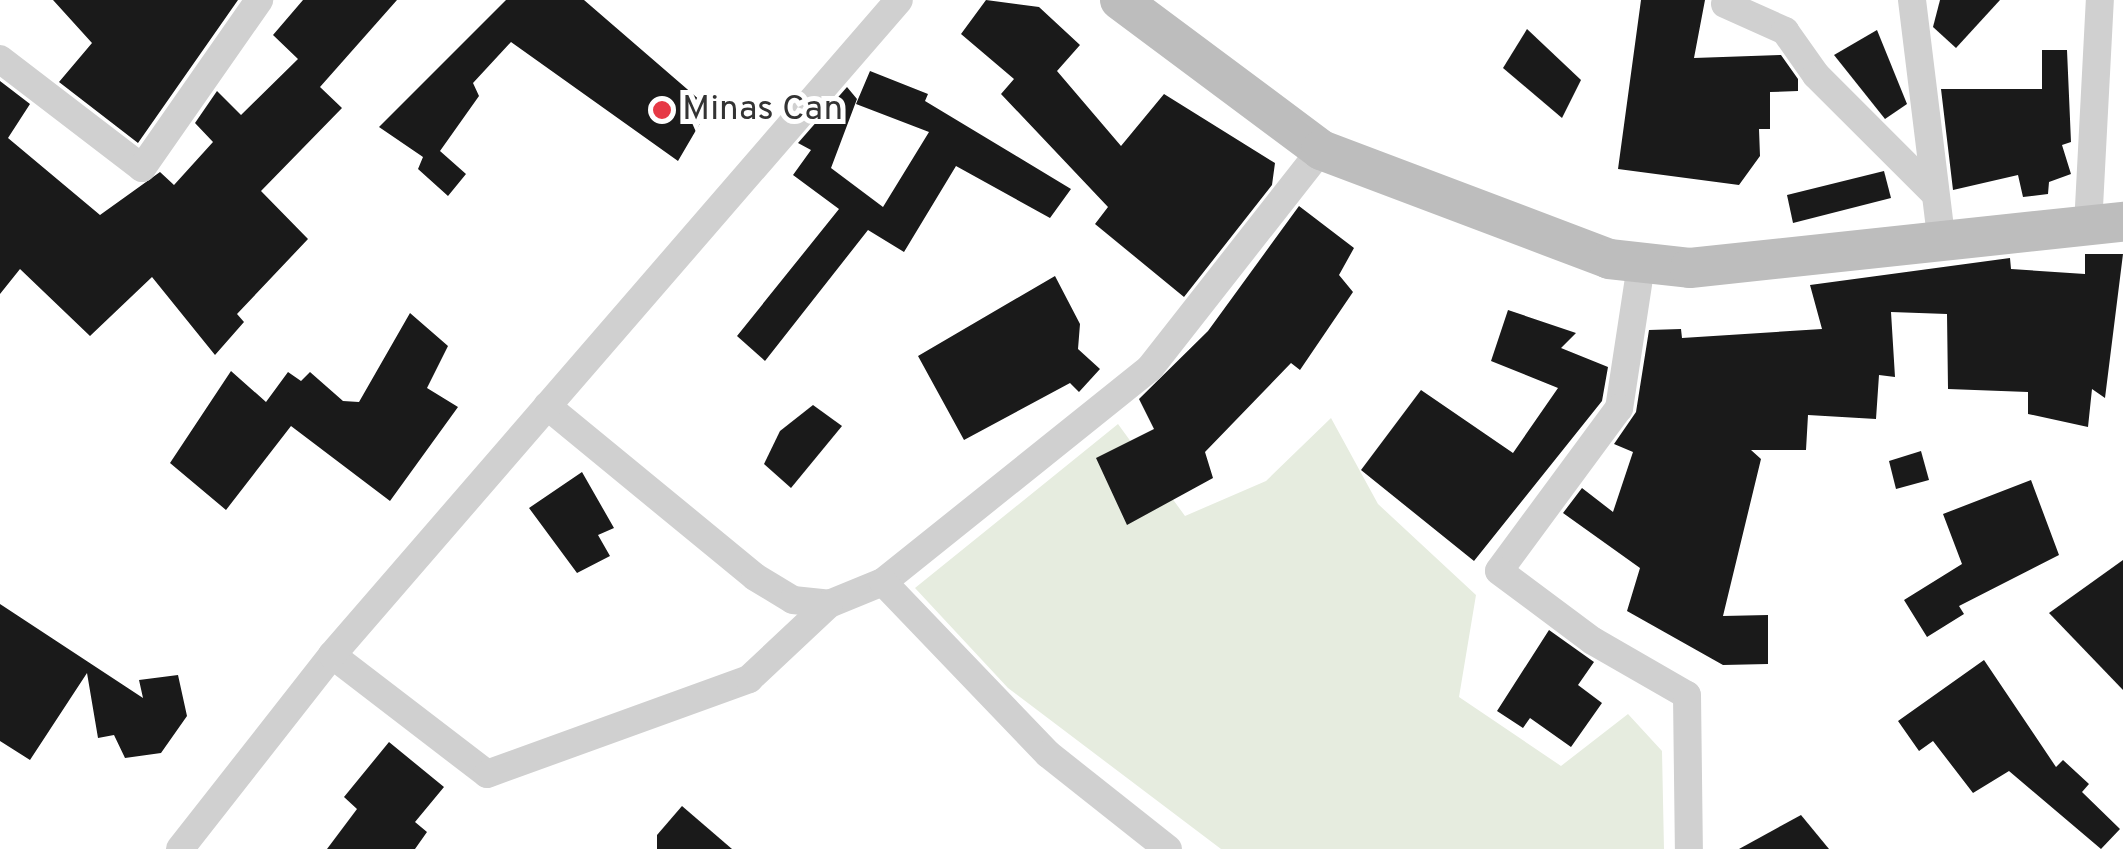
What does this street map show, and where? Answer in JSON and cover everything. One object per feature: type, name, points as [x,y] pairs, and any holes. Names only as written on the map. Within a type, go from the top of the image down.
[{"type":"main road","points":[[1120,0],[1320,150],[1641,265],[1690,268],[1941,235],[2105,224]]},
{"type":"street","points":[[0,59],[142,168],[259,0]]},
{"type":"street","points":[[180,849],[332,655],[899,0]]},
{"type":"street","points":[[2100,0],[2105,224]]},
{"type":"street","points":[[1916,3],[1932,191],[1941,235]]},
{"type":"street","points":[[1725,4],[1786,31],[1816,75],[1932,191]]},
{"type":"street","points":[[332,655],[487,774],[749,679],[829,604],[883,582],[1150,368],[1320,150]]},
{"type":"street","points":[[1641,265],[1620,408],[1499,571],[1593,641],[1687,695],[1688,849]]},
{"type":"street","points":[[546,406],[756,577],[793,600],[829,604]]},
{"type":"street","points":[[883,582],[1048,754],[1168,849]]},
{"type":"shaded area","points":[[1331,418],[1378,504],[1476,595],[1459,697],[1561,766],[1628,714],[1662,751],[1664,849],[1221,849],[1008,688],[915,588],[1118,424],[1185,516],[1266,481]]},
{"type":"building","points":[[53,0],[238,0],[138,143],[59,82],[92,43]]},
{"type":"building","points":[[303,0],[397,0],[320,87],[342,108],[261,191],[308,239],[237,314],[244,322],[215,355],[152,277],[90,336],[20,269],[0,294],[0,81],[30,104],[8,138],[100,215],[160,172],[174,185],[213,142],[195,123],[217,91],[241,115],[298,59],[273,35]]},
{"type":"building","points":[[506,0],[584,0],[709,108],[678,161],[511,42],[473,83],[479,96],[440,151],[466,174],[448,196],[418,169],[423,157],[379,127]]},
{"type":"building","points":[[986,0],[1039,7],[1080,45],[1057,71],[1121,146],[1164,94],[1275,163],[1272,185],[1184,297],[1095,224],[1108,207],[1001,94],[1014,79],[961,34]]},
{"type":"building","points":[[1641,0],[1705,0],[1694,58],[1781,55],[1798,79],[1798,91],[1770,92],[1770,129],[1759,129],[1760,156],[1739,185],[1618,169]]},
{"type":"building","points":[[1940,0],[2000,0],[1956,48],[1933,27]]},
{"type":"building","points":[[1527,29],[1581,80],[1562,118],[1503,68]]},
{"type":"building","points":[[1877,30],[1907,104],[1885,119],[1834,55]]},
{"type":"building","points":[[2042,50],[2067,50],[2071,142],[2062,145],[2071,174],[2049,182],[2048,194],[2023,197],[2018,175],[1953,190],[1941,89],[2042,89]]},
{"type":"building","points":[[870,71],[928,94],[925,101],[1071,189],[1050,218],[956,166],[904,252],[868,230],[765,361],[737,336],[839,209],[793,175],[811,150],[798,143],[847,87],[857,99],[831,168],[883,207],[929,132],[856,104]]},
{"type":"building","points":[[1884,171],[1891,198],[1793,223],[1787,195]]},
{"type":"building","points":[[1299,206],[1354,248],[1339,275],[1353,292],[1300,370],[1291,363],[1205,452],[1213,478],[1127,525],[1096,458],[1154,429],[1139,399],[1208,331]]},
{"type":"building","points":[[2085,254],[2123,254],[2105,398],[2092,389],[2088,427],[2028,414],[2028,392],[1948,389],[1947,314],[1891,312],[1895,377],[1879,375],[1876,419],[1808,415],[1806,450],[1751,450],[1761,459],[1723,616],[1768,615],[1768,664],[1723,665],[1627,611],[1640,568],[1563,513],[1582,488],[1613,512],[1633,452],[1614,444],[1636,412],[1649,330],[1681,329],[1682,338],[1822,329],[1810,285],[2010,258],[2011,269],[2085,274]]},
{"type":"building","points":[[1055,276],[1080,324],[1078,349],[1100,369],[1079,392],[1070,383],[964,440],[918,356]]},
{"type":"building","points":[[1508,310],[1576,333],[1561,348],[1608,367],[1602,401],[1474,561],[1361,470],[1421,390],[1513,453],[1558,388],[1491,361]]},
{"type":"building","points":[[410,313],[448,346],[427,388],[458,407],[390,501],[291,426],[226,510],[170,463],[231,371],[266,402],[288,372],[301,381],[310,372],[343,401],[359,402]]},
{"type":"building","points":[[813,405],[842,426],[791,488],[764,464],[780,431]]},
{"type":"building","points":[[1921,451],[1929,480],[1896,489],[1889,461]]},
{"type":"building","points":[[582,472],[614,528],[598,535],[610,556],[577,573],[529,508]]},
{"type":"building","points":[[2031,480],[2059,555],[1959,606],[1964,614],[1927,637],[1904,600],[1962,564],[1943,514]]},
{"type":"building","points":[[2123,560],[2123,690],[2049,613]]},
{"type":"building","points":[[0,604],[143,698],[139,680],[178,675],[187,716],[161,753],[125,758],[114,735],[98,738],[87,673],[30,760],[0,741]]},
{"type":"building","points":[[1549,630],[1594,662],[1578,685],[1602,703],[1571,747],[1530,718],[1523,728],[1497,711]]},
{"type":"building","points":[[1984,660],[2056,767],[2063,760],[2089,784],[2082,792],[2120,829],[2101,849],[2009,771],[1973,793],[1933,741],[1919,751],[1898,721]]},
{"type":"building","points":[[389,742],[444,787],[415,822],[427,832],[415,849],[327,849],[357,809],[344,797]]},
{"type":"building","points":[[682,806],[732,849],[657,849],[657,835]]},
{"type":"building","points":[[1801,815],[1829,849],[1739,849]]},
{"type":"place","name":"Minas Can","points":[[662,110]]}]
